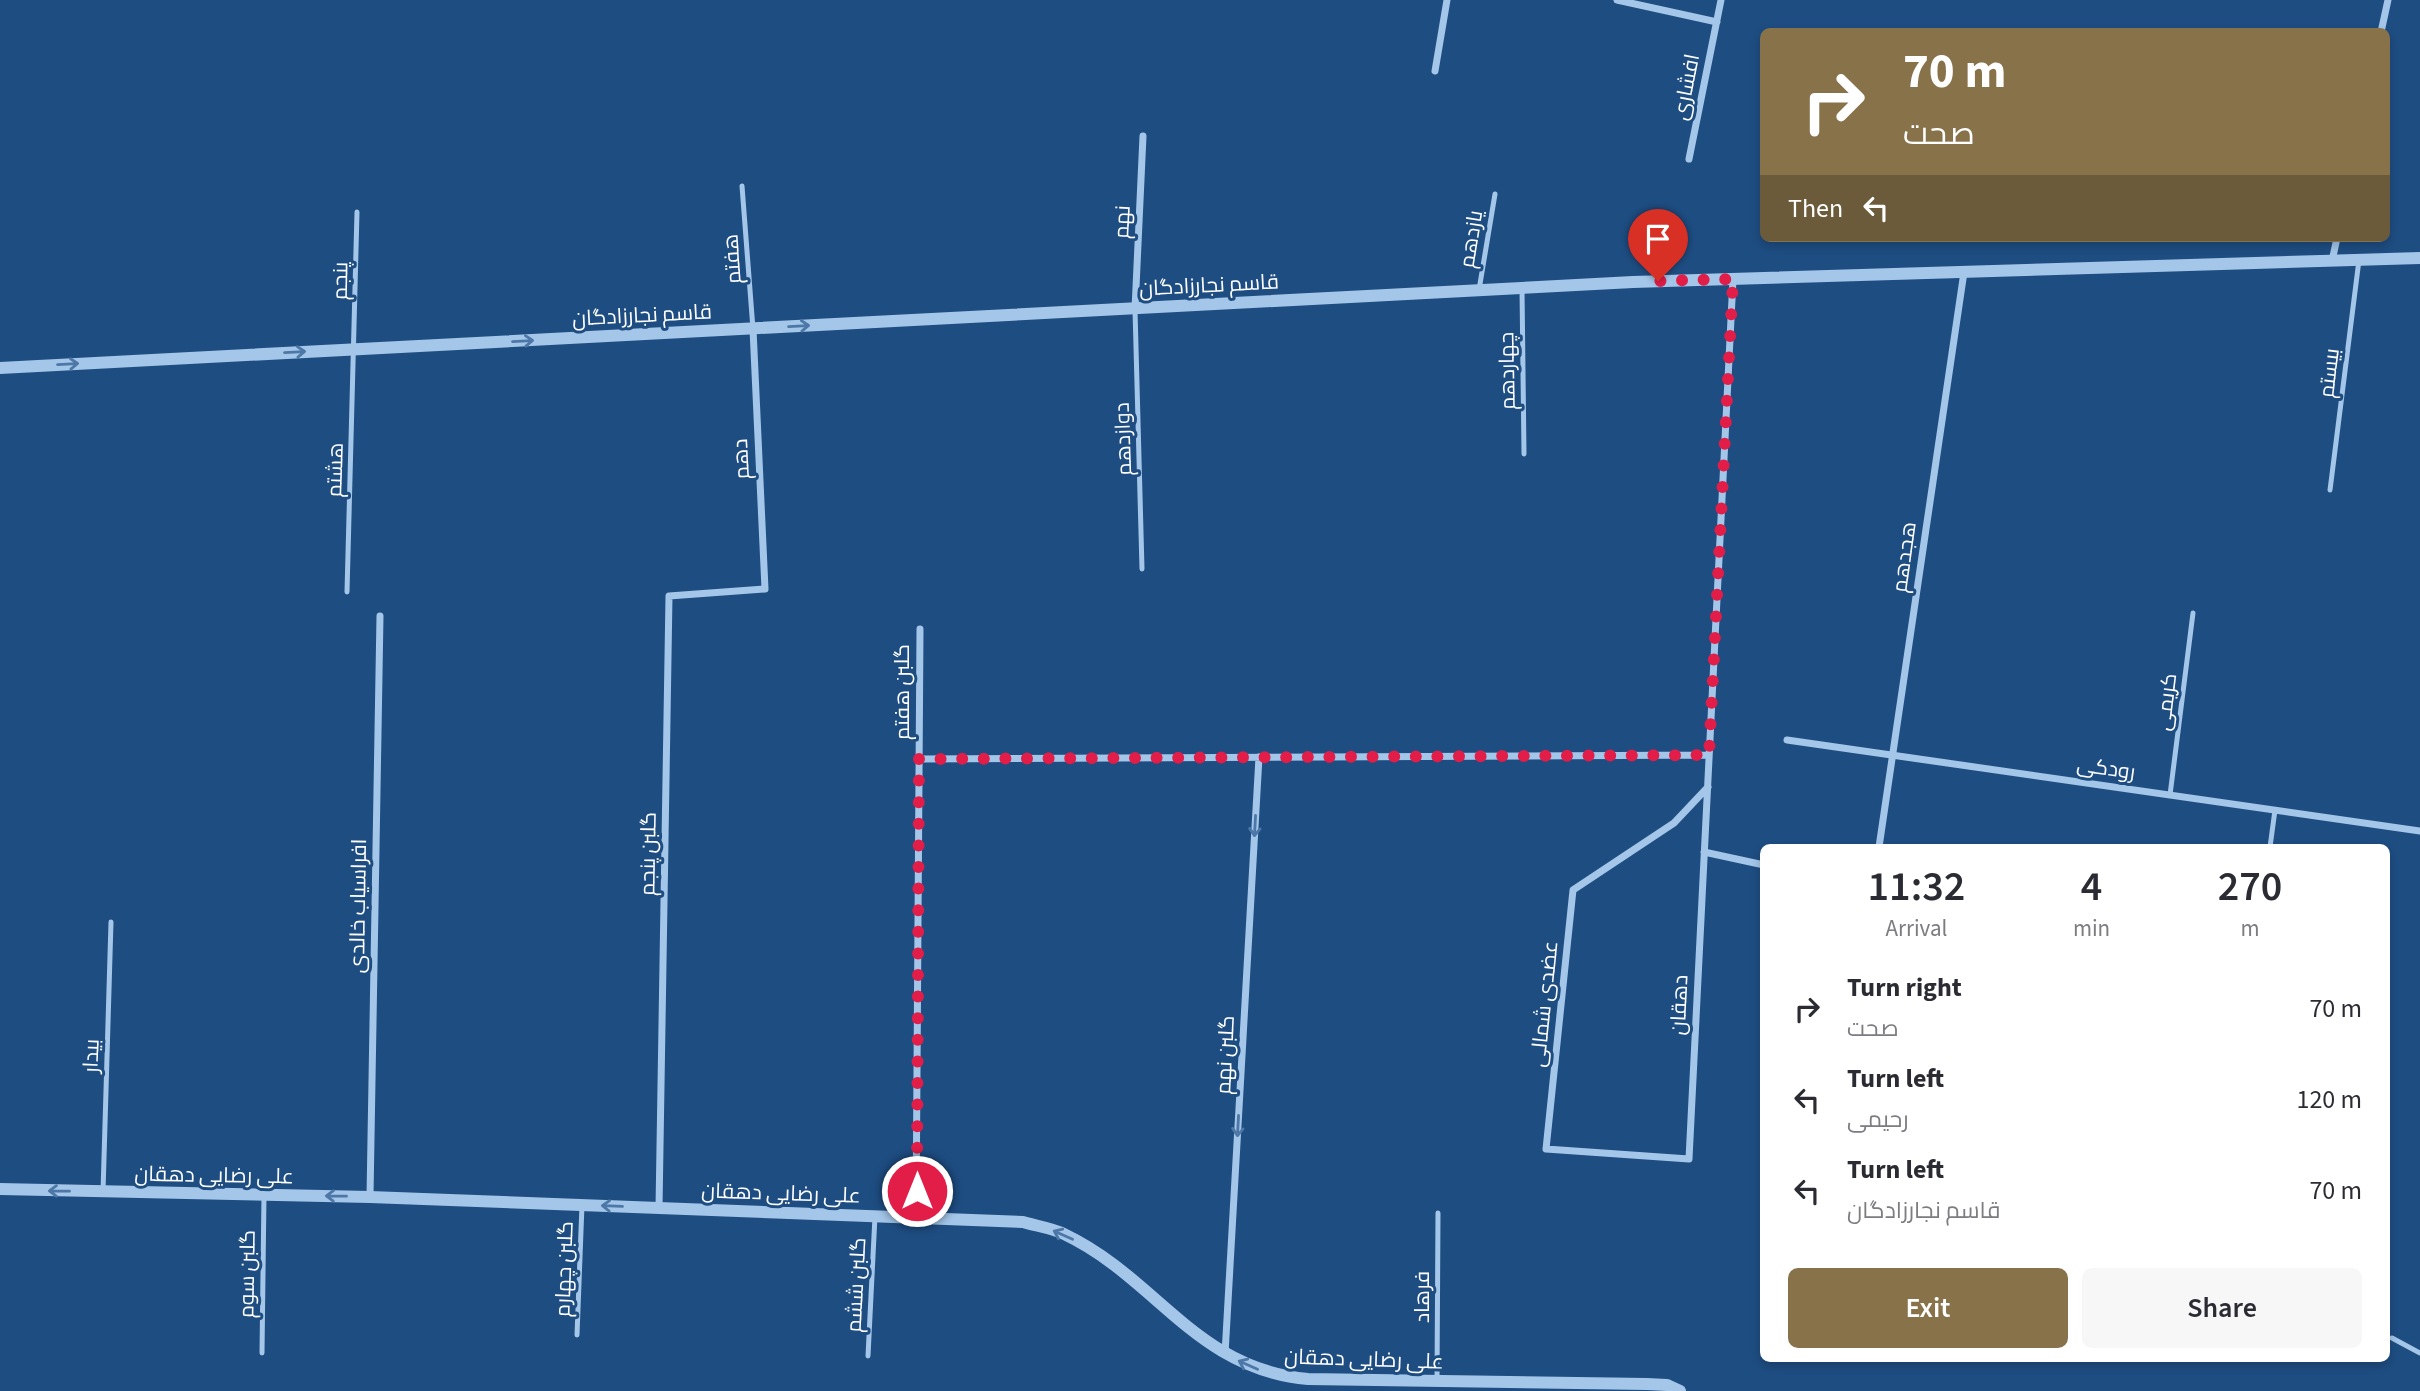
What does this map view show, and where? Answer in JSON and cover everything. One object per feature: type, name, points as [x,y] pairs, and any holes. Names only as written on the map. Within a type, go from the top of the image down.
[{"type":"street","points":[[1435,71],[1447,0]]},
{"type":"street","points":[[1617,0],[1717,22]]},
{"type":"street","name":"افشاری","points":[[1689,159],[1721,0]]},
{"type":"street","points":[[2382,28],[2388,0]]},
{"type":"street","name":"نهم","points":[[1135,309],[1143,136]]},
{"type":"street","points":[[2332,261],[2336,242]]},
{"type":"street","name":"قاسم نجارزادگان","points":[[0,368],[1522,288],[2420,258]]},
{"type":"street","name":"هجدهم","points":[[1879,844],[1964,272]]},
{"type":"street","name":"دهقان","points":[[1689,1159],[1733,279]]},
{"type":"street","name":"دهم","points":[[753,328],[765,589]]},
{"type":"street","name":"گلبن پنجم","points":[[659,1208],[669,596],[765,589]]},
{"type":"street","name":"افراسیاب خالدی","points":[[370,1197],[380,616]]},
{"type":"street","name":"گلبن هفتم","points":[[916,1218],[920,629]]},
{"type":"street","name":"رودکی","points":[[1787,740],[2420,831]]},
{"type":"street","points":[[919,759],[1709,755]]},
{"type":"street","name":"گلبن نهم","points":[[1225,1354],[1259,757]]},
{"type":"street","name":"عضدی شمالی","points":[[1689,1159],[1546,1149],[1573,890],[1674,823],[1707,787]]},
{"type":"street","points":[[1704,852],[1760,864]]},
{"type":"street","name":"علی رضایی دهقان","points":[[0,1189],[370,1197],[1023,1222],[1062,1233],[1093,1251],[1128,1275],[1189,1330],[1225,1354],[1280,1377],[1647,1384],[1667,1385],[1680,1391]]},
{"type":"lane","name":"هفتم","points":[[742,186],[753,328]]},
{"type":"lane","name":"یازدهم","points":[[1479,290],[1495,194]]},
{"type":"lane","name":"پنجم","points":[[354,349],[357,212]]},
{"type":"lane","name":"بیستم","points":[[2330,490],[2359,260]]},
{"type":"lane","name":"چهاردهم","points":[[1522,288],[1524,454]]},
{"type":"lane","name":"دوازدهم","points":[[1135,309],[1142,569]]},
{"type":"lane","name":"هشتم","points":[[347,592],[354,349]]},
{"type":"lane","name":"کریمی","points":[[2170,795],[2193,613]]},
{"type":"lane","points":[[2270,844],[2275,810]]},
{"type":"lane","name":"بیدار","points":[[103,1192],[111,922]]},
{"type":"lane","name":"گلبن سوم","points":[[262,1353],[264,1195]]},
{"type":"lane","name":"گلبن چهارم","points":[[577,1335],[582,1205]]},
{"type":"lane","name":"فرهاد","points":[[1437,1381],[1438,1213]]},
{"type":"lane","name":"گلبن ششم","points":[[868,1356],[875,1216]]},
{"type":"lane","points":[[2392,1338],[2420,1353]]},
{"type":"route","points":[[917,1191],[919,759],[1709,755],[1733,279],[1658,281]]}]
